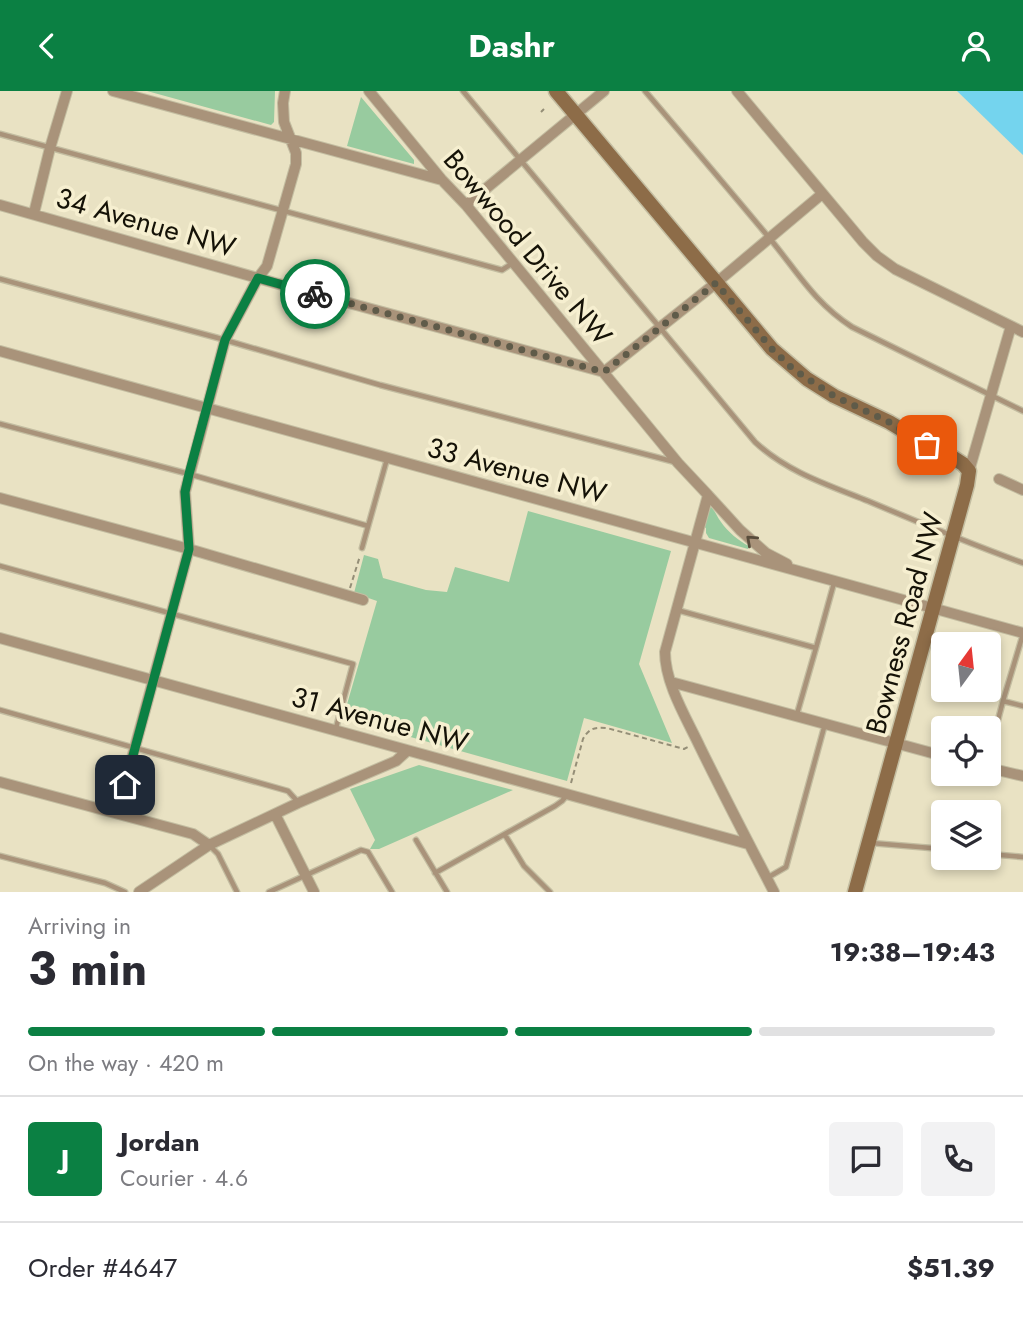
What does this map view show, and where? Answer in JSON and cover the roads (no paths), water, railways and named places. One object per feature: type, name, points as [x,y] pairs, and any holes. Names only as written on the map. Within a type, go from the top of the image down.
[{"type":"street","points":[[34,213],[67,91]]},
{"type":"street","points":[[113,91],[148,97],[291,140],[442,180]]},
{"type":"street","points":[[117,813],[189,549],[185,492],[225,340],[267,266],[296,164],[296,153],[284,122],[285,91]]},
{"type":"street","name":"Bowwood Drive NW","points":[[369,91],[678,463],[740,530],[766,553],[803,573]]},
{"type":"street","points":[[556,91],[772,349],[807,379],[834,396],[889,422],[952,457],[969,471]]},
{"type":"street","points":[[466,205],[576,114],[593,95],[604,91]]},
{"type":"street","points":[[737,91],[877,256],[902,273],[1023,333]]},
{"type":"street","points":[[604,372],[822,194]]},
{"type":"street","name":"34 Avenue NW","points":[[0,205],[604,372]]},
{"type":"street","points":[[969,471],[1011,326]]},
{"type":"street","name":"33 Avenue NW","points":[[0,351],[1023,633]]},
{"type":"street","name":"Bowness Road NW","points":[[855,892],[969,471]]},
{"type":"street","points":[[999,479],[1023,490]]},
{"type":"street","points":[[708,495],[664,652],[665,667],[698,743],[774,892]]},
{"type":"street","points":[[0,498],[363,600]]},
{"type":"street","name":"31 Avenue NW","points":[[0,638],[748,844]]},
{"type":"street","points":[[671,682],[931,753]]},
{"type":"street","points":[[139,892],[209,845],[396,761],[407,751]]},
{"type":"street","points":[[1001,771],[1023,776]]},
{"type":"street","points":[[0,782],[193,834],[209,845]]},
{"type":"street","points":[[275,814],[314,892]]},
{"type":"lane","points":[[463,91],[755,442],[770,456],[801,474],[1023,563]]},
{"type":"lane","points":[[645,91],[769,237],[809,291],[834,315],[852,327],[1023,411]]},
{"type":"lane","points":[[0,134],[502,270],[513,263]]},
{"type":"lane","points":[[0,279],[380,385],[678,463]]},
{"type":"lane","points":[[0,424],[189,474],[368,526]]},
{"type":"lane","points":[[362,548],[387,458]]},
{"type":"lane","points":[[0,566],[353,664],[336,731]]},
{"type":"lane","points":[[797,716],[835,582]]},
{"type":"lane","points":[[676,610],[816,648]]},
{"type":"lane","points":[[999,716],[1023,633]]},
{"type":"lane","points":[[1003,701],[1023,706]]},
{"type":"lane","points":[[0,710],[288,791],[298,803]]},
{"type":"lane","points":[[767,878],[786,867],[825,724]]},
{"type":"lane","points":[[435,873],[555,806],[567,794]]},
{"type":"lane","points":[[505,835],[524,866],[550,892]]},
{"type":"lane","points":[[416,840],[447,892]]},
{"type":"lane","points":[[869,842],[931,848]]},
{"type":"lane","points":[[209,845],[218,854],[237,892]]},
{"type":"lane","points":[[269,892],[361,850],[368,852],[392,892]]},
{"type":"lane","points":[[1001,855],[1023,857]]},
{"type":"lane","points":[[0,856],[105,883],[125,892]]},
{"type":"water","points":[[957,91],[1023,91],[1023,155]]}]
